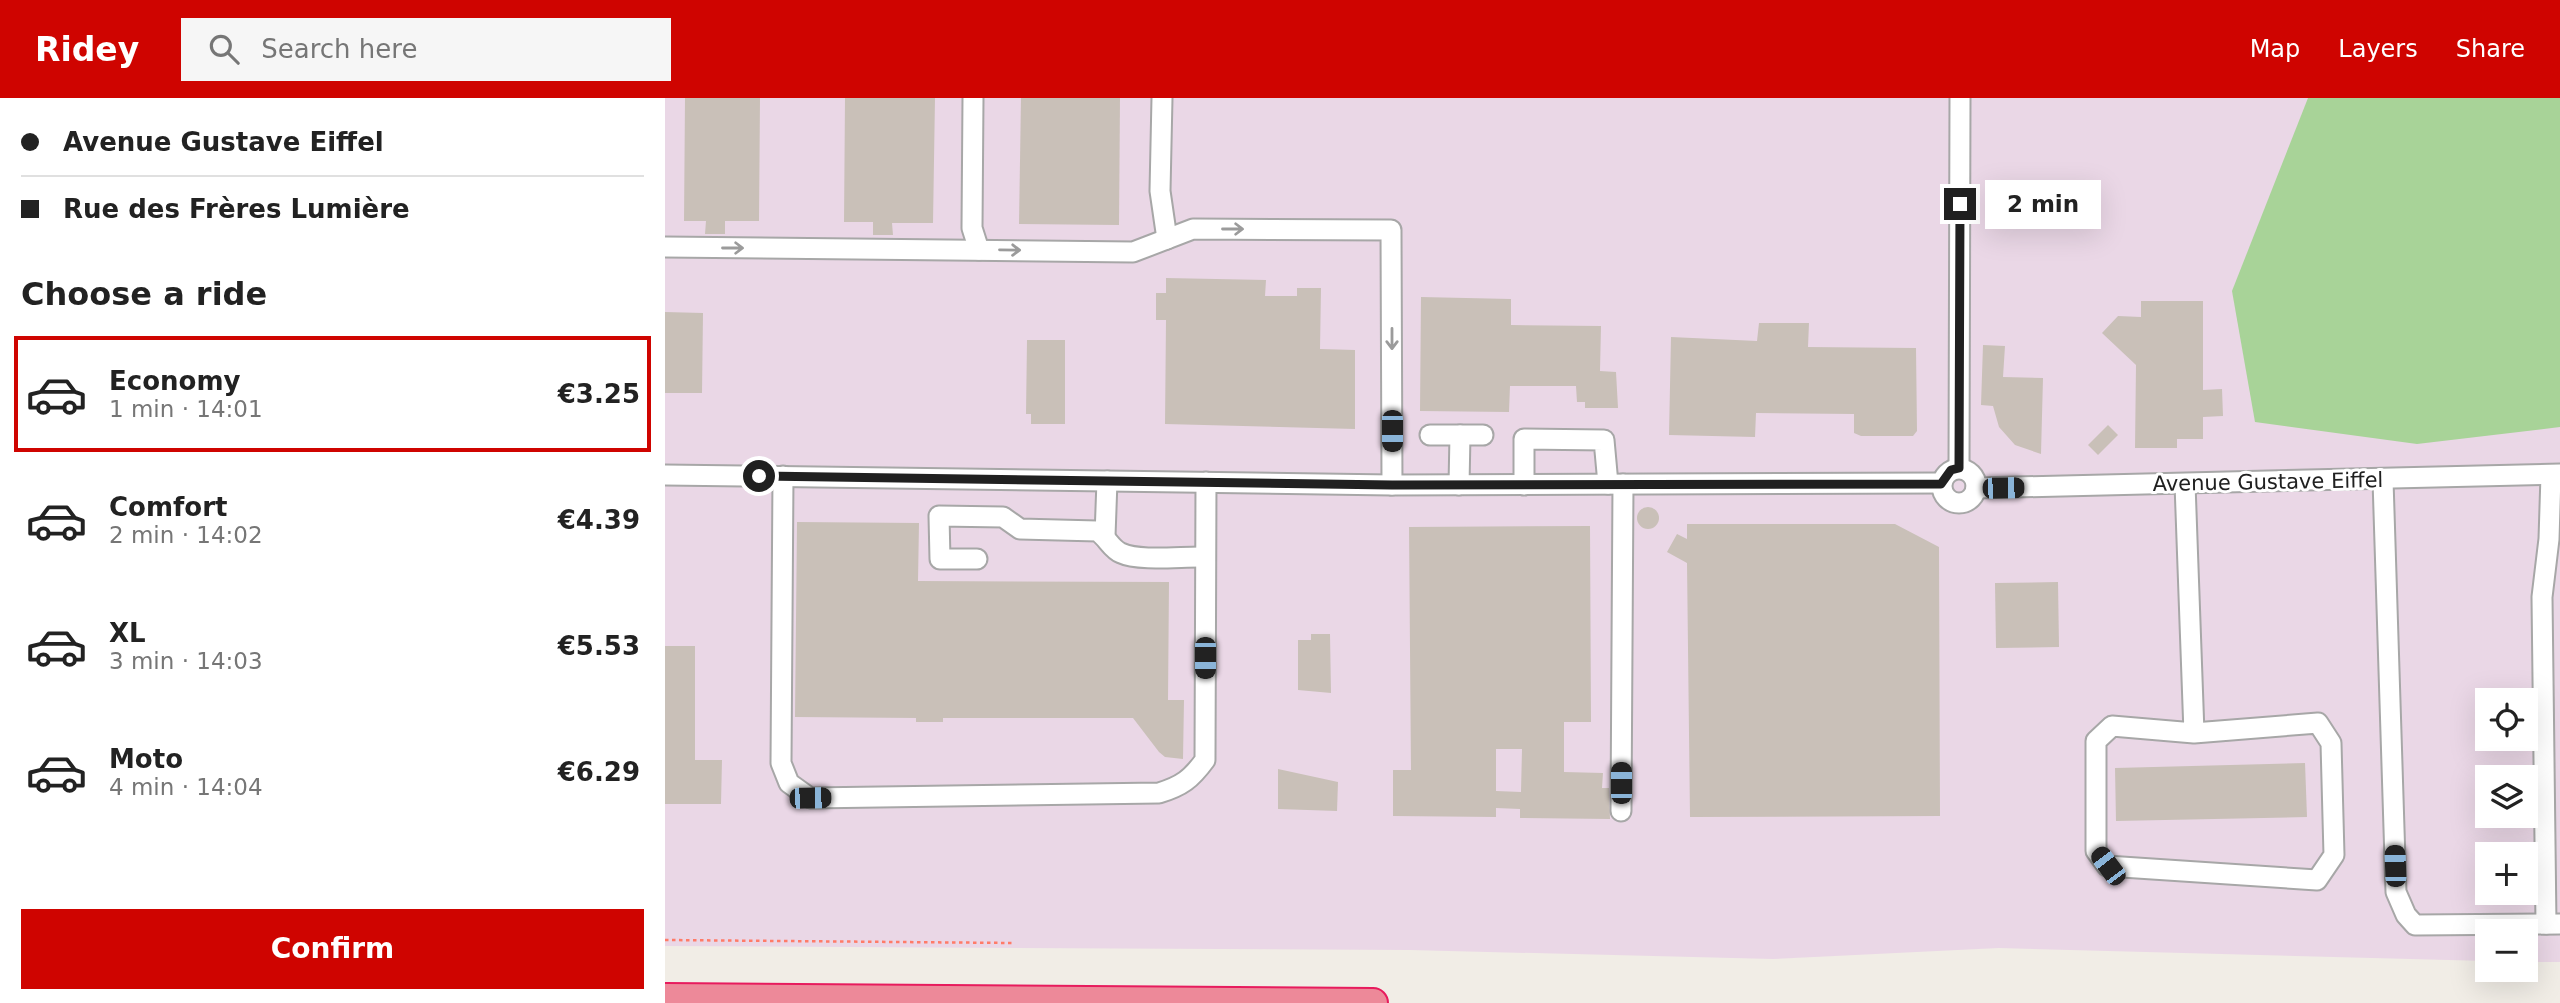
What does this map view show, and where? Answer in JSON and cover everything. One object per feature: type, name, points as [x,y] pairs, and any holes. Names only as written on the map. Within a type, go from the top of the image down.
[{"type":"highway","points":[[665,998],[1373,1003]]},
{"type":"street","points":[[972,98],[972,228],[979,250]]},
{"type":"street","points":[[1162,98],[1160,191],[1167,239]]},
{"type":"street","points":[[1959,468],[1960,98]]},
{"type":"street","points":[[665,247],[1133,252],[1193,229],[1391,230],[1392,485]]},
{"type":"street","points":[[1430,435],[1483,435]]},
{"type":"street","points":[[1459,485],[1460,435]]},
{"type":"street","points":[[1524,485],[1524,439],[1604,440],[1616,484],[1621,811]]},
{"type":"street","points":[[1959,468],[1975,479],[1976,488],[1967,502],[1958,504],[1943,495],[1941,484],[1951,470],[1959,468]]},
{"type":"street","points":[[665,475],[1392,485],[1941,484]]},
{"type":"street","points":[[2383,480],[2396,892],[2399,904],[2415,925],[2553,924],[2542,597],[2555,475]]},
{"type":"street","name":"Avenue Gustave Eiffel","points":[[1976,488],[2555,475]]},
{"type":"street","points":[[783,476],[781,763],[789,783],[810,798],[1159,793],[1179,787],[1191,779],[1205,760],[1206,482]]},
{"type":"street","points":[[1105,536],[1107,481]]},
{"type":"street","points":[[2185,484],[2194,733]]},
{"type":"street","points":[[977,559],[940,559],[939,516],[1003,517],[1020,529],[1097,531],[1123,554],[1205,556]]},
{"type":"street","points":[[2318,723],[2331,743],[2334,855],[2317,880],[2108,866],[2096,850],[2096,741],[2112,726],[2194,733],[2318,723]]},
{"type":"path","points":[[665,940],[1014,943]]},
{"type":"shaded area","points":[[665,98],[2560,98],[2560,962],[2538,962],[2538,919],[2475,919],[2475,961],[1999,948],[1773,959],[1410,950],[665,946]]},
{"type":"green space","points":[[2308,98],[2560,98],[2560,427],[2417,444],[2255,422],[2232,291]]},
{"type":"building","points":[[685,98],[760,98],[759,221],[725,221],[725,234],[705,234],[706,221],[684,221]]},
{"type":"building","points":[[845,98],[935,98],[933,223],[892,223],[893,235],[873,235],[873,222],[844,222]]},
{"type":"building","points":[[1021,98],[1120,98],[1119,225],[1019,224]]},
{"type":"building","points":[[1166,278],[1266,280],[1265,296],[1297,296],[1297,288],[1321,288],[1320,349],[1355,350],[1355,429],[1165,424],[1166,320],[1156,320],[1156,293],[1166,293]]},
{"type":"building","points":[[1421,297],[1511,299],[1511,325],[1601,326],[1600,371],[1616,372],[1618,408],[1585,408],[1585,402],[1577,402],[1576,386],[1510,386],[1509,412],[1420,411]]},
{"type":"building","points":[[2141,301],[2203,301],[2203,390],[2222,389],[2223,416],[2203,417],[2203,439],[2177,439],[2177,448],[2135,448],[2136,365],[2102,333],[2118,316],[2141,317]]},
{"type":"building","points":[[665,312],[703,313],[702,393],[665,393]]},
{"type":"building","points":[[1759,323],[1809,323],[1808,347],[1916,348],[1917,431],[1913,436],[1861,436],[1854,433],[1854,414],[1756,413],[1755,437],[1669,435],[1671,337],[1757,341]]},
{"type":"building","points":[[1027,340],[1065,340],[1065,424],[1031,424],[1031,414],[1026,414]]},
{"type":"building","points":[[1983,345],[2005,346],[2003,377],[2043,378],[2041,454],[2015,445],[1999,427],[1993,406],[1981,405]]},
{"type":"building","points":[[2108,425],[2118,435],[2098,455],[2088,445]]},
{"type":"building","points":[[1644,507],[1652,507],[1659,514],[1659,522],[1652,529],[1644,529],[1637,522],[1637,514]]},
{"type":"building","points":[[797,522],[919,523],[918,581],[1169,582],[1168,700],[1184,700],[1183,759],[1165,757],[1133,718],[943,718],[943,722],[916,722],[916,718],[795,717]]},
{"type":"building","points":[[1687,524],[1895,524],[1939,547],[1940,816],[1690,817],[1687,563],[1667,552],[1677,534],[1687,539]]},
{"type":"building","points":[[1590,526],[1591,722],[1564,722],[1564,772],[1603,773],[1602,788],[1609,788],[1610,819],[1520,818],[1520,809],[1496,808],[1496,817],[1393,816],[1393,770],[1411,770],[1409,527]],"holes":[[[1496,749],[1522,749],[1521,792],[1496,791]]]},
{"type":"building","points":[[2058,582],[2059,647],[1996,648],[1995,583]]},
{"type":"building","points":[[1311,634],[1330,634],[1331,693],[1298,690],[1298,640],[1311,640]]},
{"type":"building","points":[[665,646],[695,646],[695,760],[722,760],[721,804],[665,804]]},
{"type":"building","points":[[2305,763],[2307,817],[2116,821],[2115,768]]},
{"type":"building","points":[[1278,769],[1338,782],[1337,811],[1278,809]]},
{"type":"route","points":[[759,476],[1392,485],[1941,484],[1944,476],[1959,468],[1960,204]]}]
